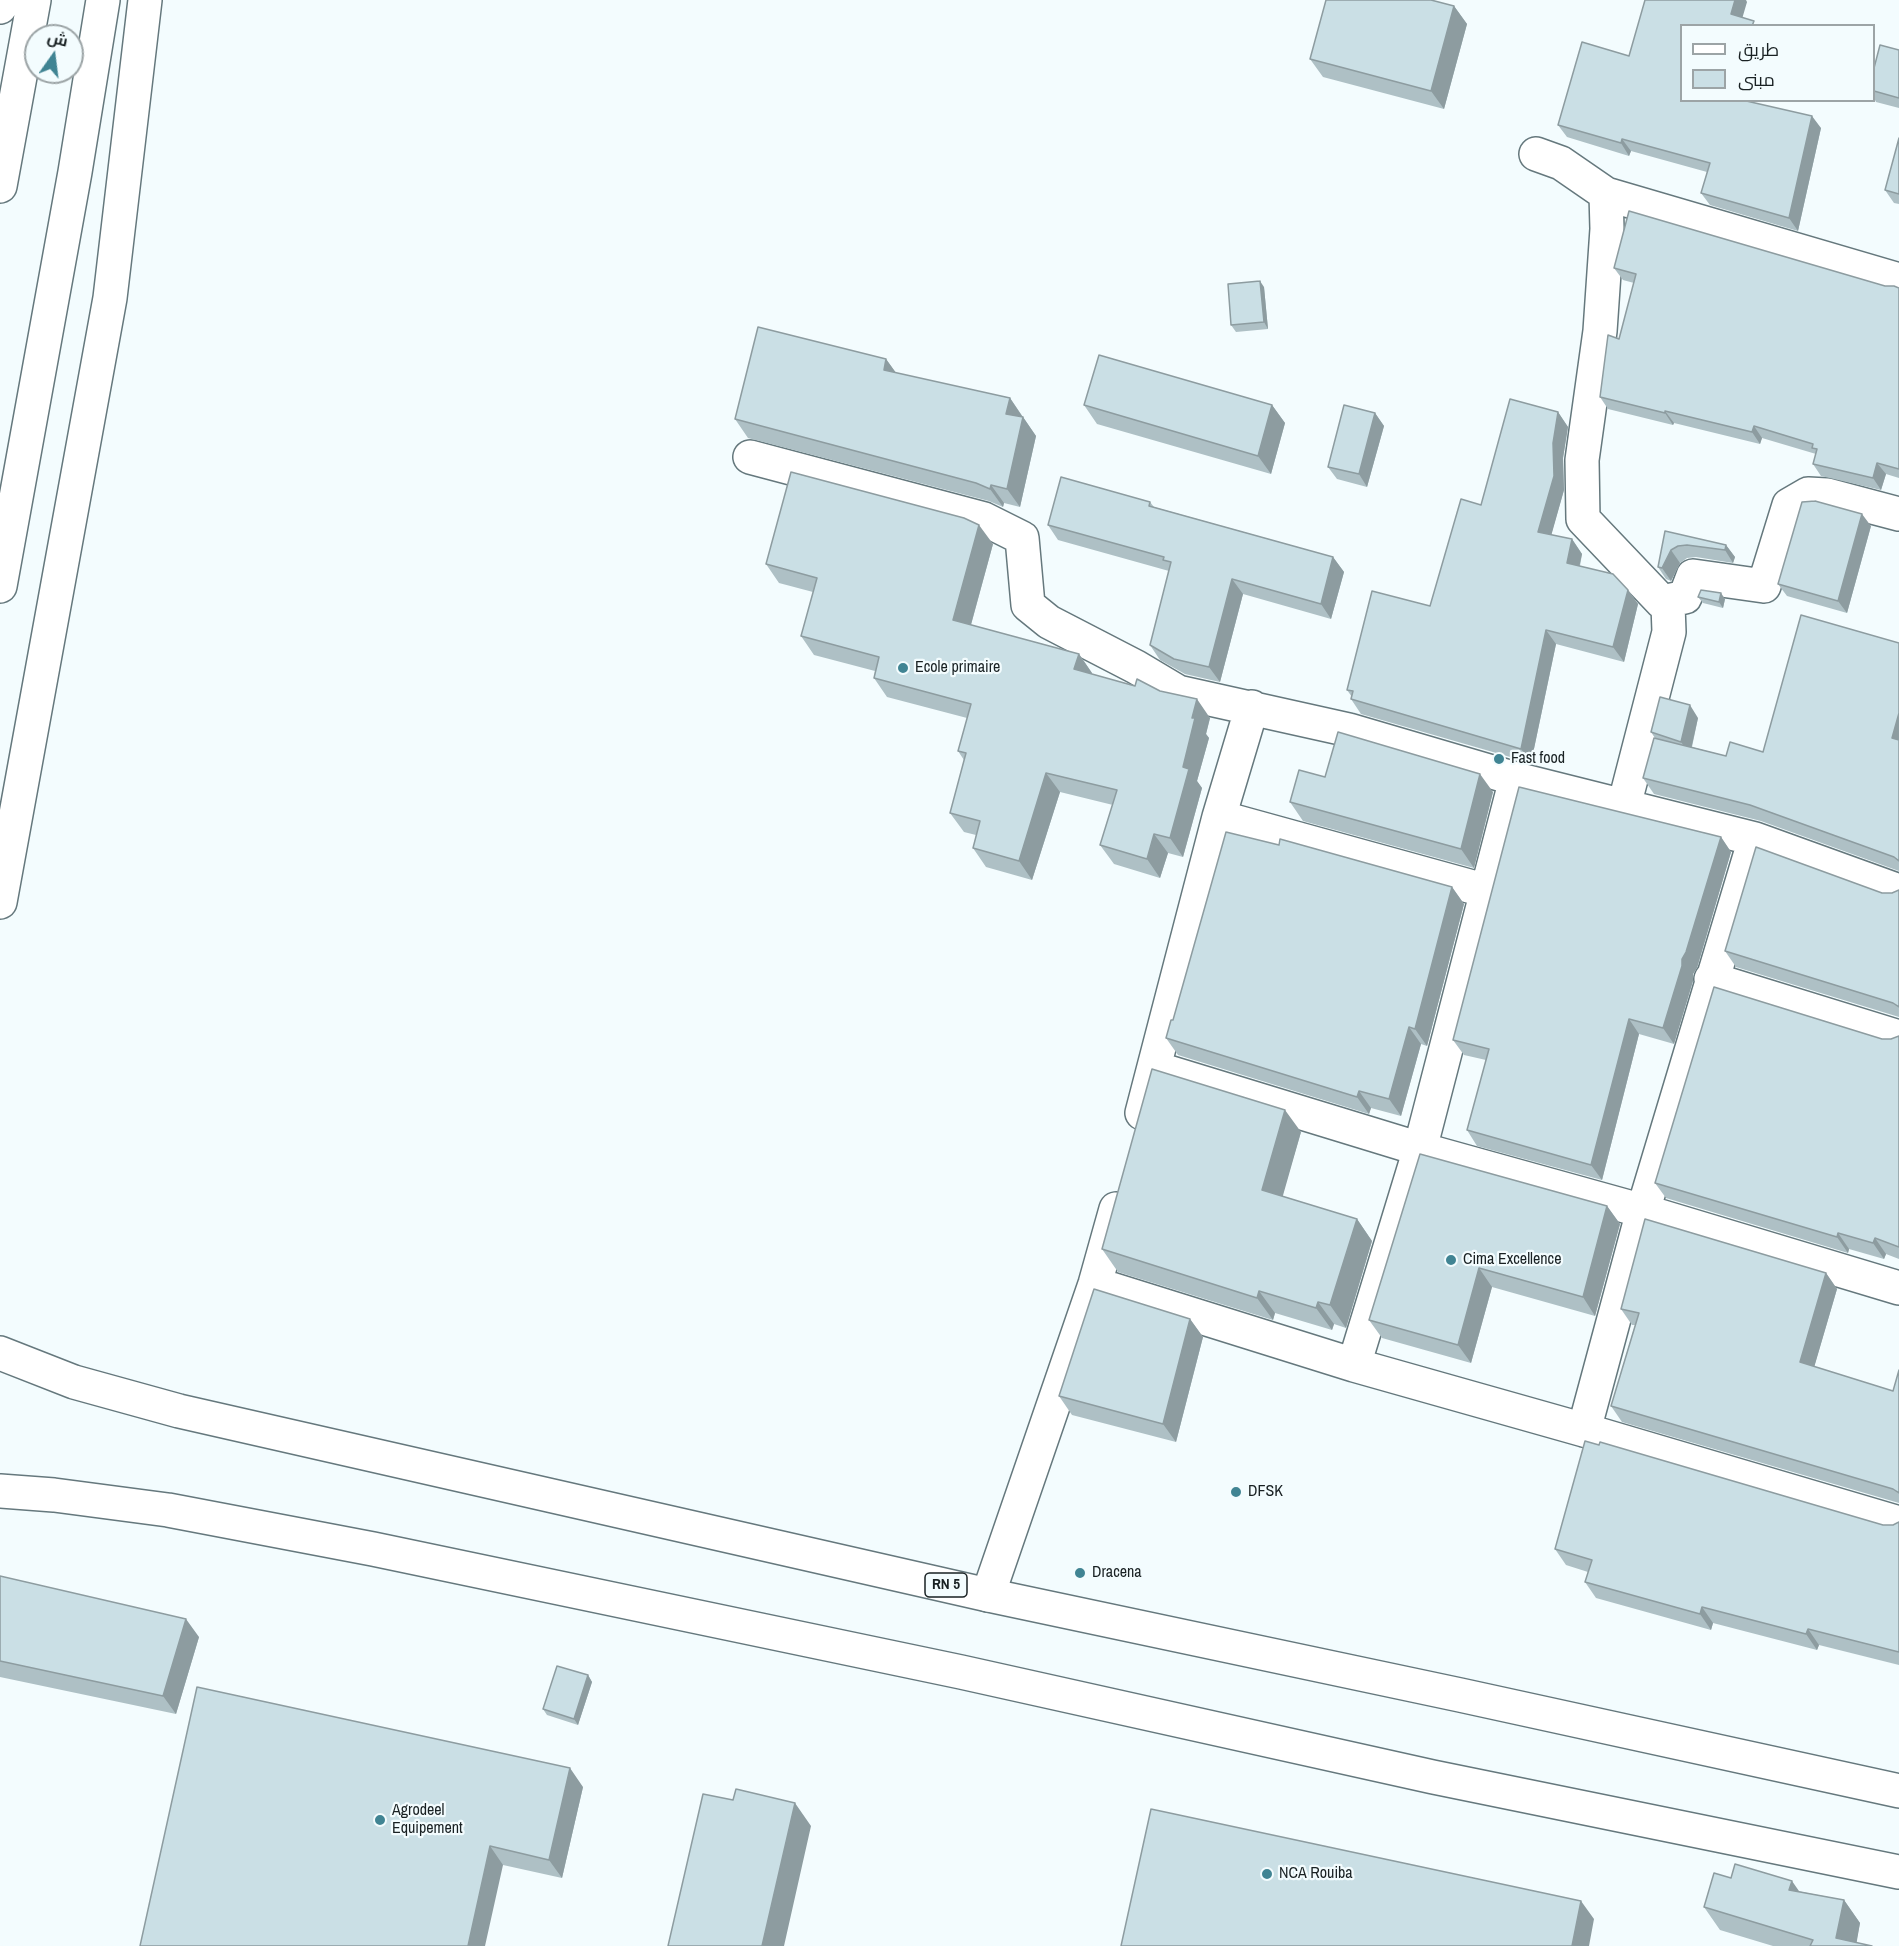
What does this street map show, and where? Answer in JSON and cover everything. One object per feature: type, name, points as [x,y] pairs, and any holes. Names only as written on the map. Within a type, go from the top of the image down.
[{"type":"main road","points":[[0,7],[1,0]]},
{"type":"main road","points":[[0,186],[34,0]]},
{"type":"main road","points":[[0,902],[110,298],[145,0]]},
{"type":"main road","points":[[0,585],[75,172],[102,4]]},
{"type":"main road","points":[[1536,154],[1561,163],[1606,194],[1899,280]]},
{"type":"main road","points":[[1606,194],[1600,330],[1582,460],[1583,519],[1662,602],[1668,605],[1669,632],[1624,806]]},
{"type":"main road","points":[[750,457],[984,519],[1022,538],[1028,605],[1048,622],[1136,667],[1178,692],[1349,730],[1516,779],[1755,838],[1899,891]]},
{"type":"main road","points":[[1662,602],[1685,597],[1693,576],[1764,586],[1790,505],[1808,494],[1827,495],[1899,514]]},
{"type":"main road","points":[[1136,1136],[1219,817],[1251,707]]},
{"type":"main road","points":[[1354,1365],[1420,1149],[1516,779]]},
{"type":"main road","points":[[1219,817],[1487,891]]},
{"type":"main road","points":[[1584,1430],[1643,1211],[1755,838]]},
{"type":"main road","points":[[1711,980],[1899,1037]]},
{"type":"main road","points":[[1155,1068],[1420,1149],[1643,1211],[1899,1288]]},
{"type":"main road","points":[[988,1595],[1095,1284],[1123,1182]]},
{"type":"main road","points":[[1095,1284],[1354,1365],[1899,1523]]},
{"type":"main road","name":"RN 5","points":[[0,1353],[74,1382],[179,1411],[988,1595],[1899,1791]]},
{"type":"main road","points":[[0,1491],[54,1495],[168,1510],[373,1549],[961,1672],[1433,1778],[1899,1872]]},
{"type":"building","points":[[1326,0],[1431,0],[1454,6],[1431,91],[1310,59]]},
{"type":"building","points":[[1645,0],[1735,0],[1731,14],[1754,21],[1753,24],[1680,24],[1680,102],[1751,102],[1812,116],[1789,218],[1701,193],[1710,163],[1622,139],[1621,143],[1558,125],[1582,42],[1629,56]]},
{"type":"building","points":[[1880,45],[1899,50],[1899,98],[1875,91],[1875,64]]},
{"type":"building","points":[[1899,138],[1899,194],[1885,190]]},
{"type":"building","points":[[1629,211],[1885,286],[1899,288],[1899,469],[1877,463],[1873,478],[1813,464],[1817,449],[1812,448],[1813,444],[1754,426],[1752,432],[1600,397],[1608,335],[1619,339],[1636,274],[1614,268]]},
{"type":"building","points":[[1260,281],[1264,322],[1231,325],[1228,284]]},
{"type":"building","points":[[758,327],[886,359],[884,370],[1010,398],[1006,414],[1023,417],[1007,489],[991,485],[990,489],[976,483],[735,419]]},
{"type":"building","points":[[1099,355],[1272,405],[1258,456],[1084,405]]},
{"type":"building","points":[[1510,399],[1558,412],[1553,443],[1554,476],[1538,532],[1572,539],[1567,563],[1613,574],[1628,590],[1613,647],[1546,630],[1521,749],[1351,699],[1353,691],[1347,690],[1372,591],[1430,606],[1461,499],[1481,505]]},
{"type":"building","points":[[1344,405],[1375,413],[1359,474],[1328,467]]},
{"type":"building","points":[[791,472],[964,518],[979,525],[953,620],[1079,654],[1074,669],[1135,686],[1137,679],[1160,691],[1197,699],[1192,718],[1195,718],[1183,767],[1189,769],[1170,838],[1154,834],[1147,859],[1100,845],[1117,790],[1046,773],[1019,861],[973,848],[980,821],[950,813],[966,753],[958,751],[971,704],[874,678],[879,657],[801,636],[817,578],[766,564]]},
{"type":"building","points":[[1061,477],[1150,502],[1149,506],[1333,557],[1321,604],[1232,579],[1209,667],[1174,659],[1150,645],[1171,562],[1163,560],[1164,557],[1048,525]]},
{"type":"building","points":[[1815,501],[1862,514],[1838,601],[1778,584],[1802,502]]},
{"type":"building","points":[[1665,531],[1726,545],[1725,550],[1678,546],[1671,550],[1662,568],[1658,567]]},
{"type":"building","points":[[1701,590],[1721,593],[1719,602],[1698,597]]},
{"type":"building","points":[[1801,615],[1899,643],[1899,713],[1892,738],[1899,740],[1899,861],[1894,857],[1750,805],[1643,778],[1654,738],[1726,756],[1730,742],[1763,752]]},
{"type":"building","points":[[1660,697],[1690,705],[1681,742],[1651,732]]},
{"type":"building","points":[[1338,732],[1480,774],[1461,849],[1290,802],[1299,770],[1325,777]]},
{"type":"building","points":[[1519,787],[1721,837],[1682,959],[1682,966],[1663,1028],[1629,1019],[1591,1165],[1467,1130],[1489,1049],[1453,1040]]},
{"type":"building","points":[[1226,832],[1279,845],[1280,839],[1452,887],[1415,1029],[1409,1027],[1389,1099],[1359,1091],[1357,1097],[1166,1038]]},
{"type":"building","points":[[1756,847],[1882,893],[1899,890],[1899,1007],[1893,1003],[1725,951]]},
{"type":"building","points":[[1714,987],[1882,1039],[1899,1036],[1899,1247],[1875,1238],[1873,1243],[1838,1233],[1837,1237],[1655,1183]]},
{"type":"building","points":[[1152,1069],[1285,1110],[1262,1190],[1357,1219],[1330,1305],[1318,1302],[1316,1308],[1259,1291],[1257,1298],[1102,1249]]},
{"type":"building","points":[[1420,1154],[1607,1206],[1583,1297],[1479,1268],[1458,1345],[1369,1320]]},
{"type":"building","points":[[1645,1219],[1826,1273],[1800,1362],[1893,1391],[1899,1370],[1899,1493],[1893,1489],[1611,1406],[1639,1313],[1621,1309]]},
{"type":"building","points":[[1094,1289],[1190,1319],[1163,1424],[1059,1396]]},
{"type":"building","points":[[1585,1441],[1599,1445],[1600,1442],[1883,1525],[1893,1525],[1899,1522],[1899,1652],[1808,1629],[1806,1634],[1702,1607],[1700,1614],[1585,1582],[1592,1560],[1555,1549]]},
{"type":"building","points":[[0,1576],[186,1619],[163,1696],[0,1661]]},
{"type":"building","points":[[557,1666],[588,1675],[574,1719],[543,1709]]},
{"type":"building","name":"Agrodeel Equipement","points":[[197,1687],[570,1768],[549,1860],[490,1846],[468,1946],[140,1946]]},
{"type":"building","points":[[736,1789],[795,1803],[762,1946],[668,1946],[703,1794],[733,1800]]},
{"type":"building","name":"NCA Rouiba","points":[[1151,1809],[1581,1901],[1572,1946],[1121,1946]]},
{"type":"building","points":[[1735,1864],[1792,1881],[1789,1890],[1844,1900],[1836,1938],[1872,1946],[1810,1946],[1813,1940],[1704,1907],[1714,1873],[1731,1878]]},
{"type":"place","name":"Ecole primaire","points":[[903,668]]},
{"type":"place","name":"Fast food","points":[[1499,759]]},
{"type":"place","name":"Cima Excellence","points":[[1451,1260]]},
{"type":"place","name":"DFSK","points":[[1236,1492]]},
{"type":"place","name":"Dracena","points":[[1080,1573]]},
{"type":"place","name":"Agrodeel Equipement","points":[[380,1820]]},
{"type":"place","name":"NCA Rouiba","points":[[1267,1874]]}]
